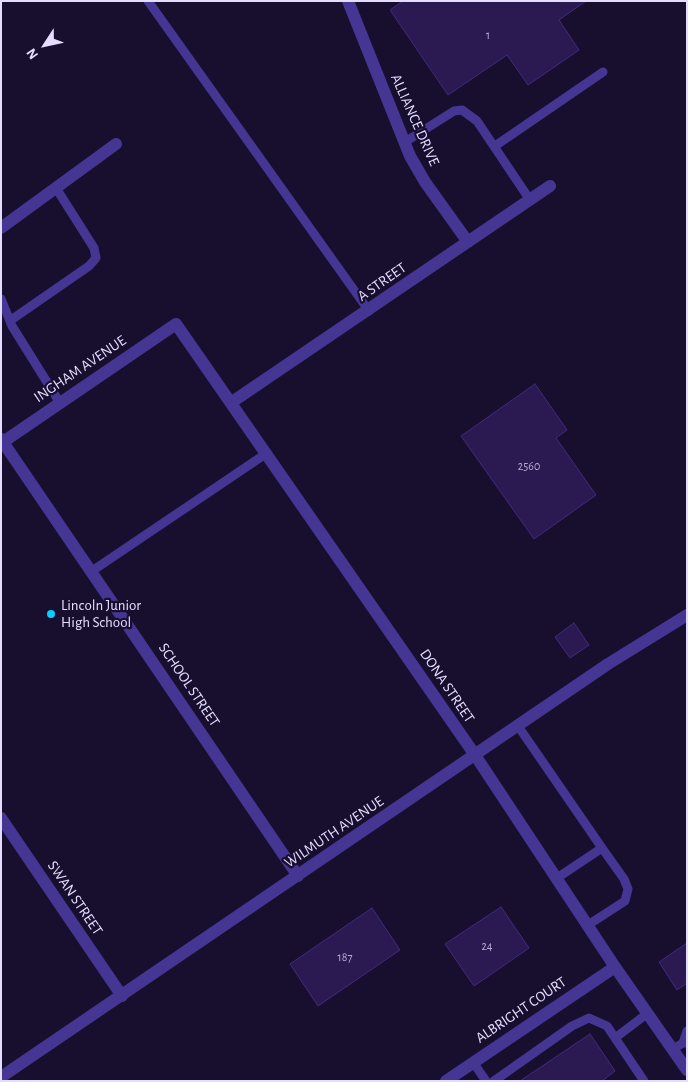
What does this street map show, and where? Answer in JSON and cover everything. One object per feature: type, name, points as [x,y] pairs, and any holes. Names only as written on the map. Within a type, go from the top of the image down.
[{"type":"street","name":"ALLIANCE DRIVE","points":[[348,1],[405,142],[425,182],[468,242]]},
{"type":"street","points":[[1,228],[116,144]]},
{"type":"street","name":"A STREET","points":[[232,402],[369,311],[550,186]]},
{"type":"street","name":"DONA STREET","points":[[176,324],[232,402],[475,756],[615,967],[648,1013],[681,1045],[687,1070]]},
{"type":"street","name":"INGHAM AVENUE","points":[[2,441],[176,324]]},
{"type":"street","name":"SCHOOL STREET","points":[[2,441],[298,876]]},
{"type":"street","name":"WILMUTH AVENUE","points":[[1,1077],[608,664],[687,615]]},
{"type":"street","name":"SWAN STREET","points":[[1,818],[122,996]]},
{"type":"street","name":"ALBRIGHT COURT","points":[[446,1081],[615,967]]},
{"type":"lane","points":[[148,1],[369,311]]},
{"type":"lane","points":[[495,146],[603,72]]},
{"type":"lane","points":[[405,142],[454,111],[462,110],[477,120],[530,200]]},
{"type":"lane","points":[[11,320],[89,266],[96,258],[94,248],[56,188]]},
{"type":"lane","points":[[1,299],[29,356],[60,403]]},
{"type":"lane","points":[[92,571],[267,453]]},
{"type":"lane","points":[[518,726],[624,879],[628,889],[625,901],[588,925]]},
{"type":"lane","points":[[556,878],[602,848]]},
{"type":"lane","points":[[615,1038],[648,1013]]},
{"type":"lane","points":[[494,1081],[589,1018],[603,1023],[644,1081]]},
{"type":"lane","points":[[681,1045],[687,1031]]},
{"type":"lane","points":[[473,1062],[486,1081]]},
{"type":"building","points":[[403,1],[586,1],[559,20],[579,50],[528,85],[507,55],[448,95],[390,10]]},
{"type":"building","points":[[535,384],[567,430],[556,438],[596,495],[534,539],[461,436]]},
{"type":"building","points":[[574,623],[589,645],[570,658],[555,637]]},
{"type":"building","points":[[501,907],[529,948],[474,986],[445,944]]},
{"type":"building","points":[[372,908],[400,950],[318,1006],[290,964]]},
{"type":"building","points":[[687,943],[687,983],[677,990],[659,962]]},
{"type":"building","points":[[590,1034],[615,1071],[602,1081],[520,1081]]},
{"type":"place","name":"Lincoln Junior High School","points":[[51,614]]}]
